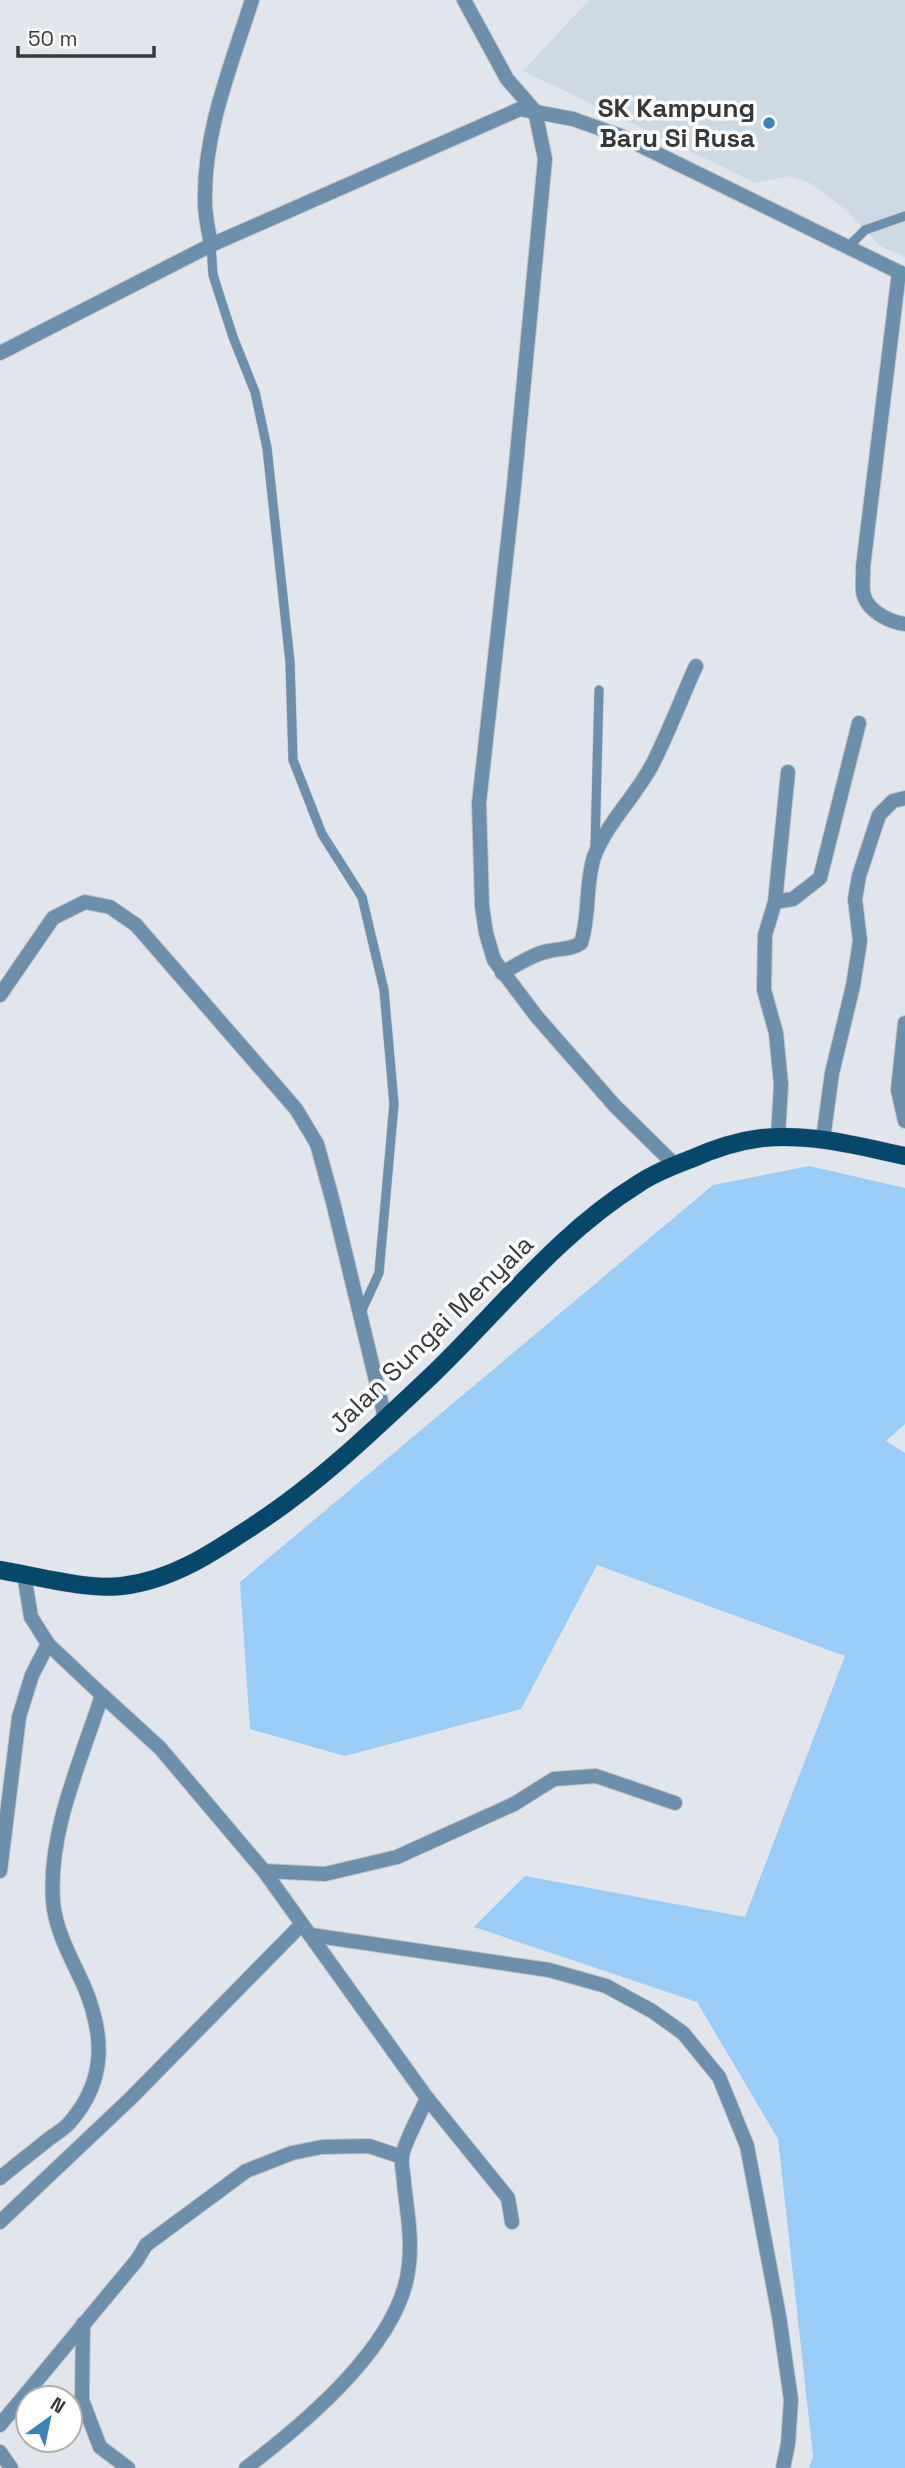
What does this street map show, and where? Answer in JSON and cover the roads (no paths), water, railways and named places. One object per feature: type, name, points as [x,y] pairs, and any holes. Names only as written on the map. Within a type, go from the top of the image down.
[{"type":"main road","name":"Jalan Sungai Menyala","points":[[0,1570],[70,1582],[120,1586],[162,1578],[204,1558],[277,1511],[311,1485],[432,1375],[586,1220],[639,1183],[675,1165],[735,1144],[778,1137],[823,1139],[905,1156]]},
{"type":"street","points":[[211,245],[205,204],[213,125],[252,0]]},
{"type":"street","points":[[464,0],[507,79],[535,111],[545,159],[514,486],[479,803],[486,933],[494,960],[537,1017],[615,1106],[675,1165]]},
{"type":"street","points":[[0,353],[211,245],[520,109],[573,119],[621,136],[685,166],[902,274],[863,567],[864,596],[876,613],[898,624],[905,624]]},
{"type":"street","points":[[502,973],[527,959],[549,951],[571,950],[581,943],[594,857],[605,835],[652,765],[696,666]]},
{"type":"street","points":[[775,902],[793,900],[820,878],[859,723]]},
{"type":"street","points":[[778,1137],[781,1084],[776,1033],[764,990],[765,935],[775,902],[788,772]]},
{"type":"street","points":[[823,1139],[832,1073],[853,986],[860,941],[855,899],[859,876],[879,815],[892,801],[905,798]]},
{"type":"street","points":[[0,995],[53,918],[85,902],[110,907],[136,925],[296,1109],[317,1144],[385,1418]]},
{"type":"street","points":[[905,1023],[898,1090],[905,1121]]},
{"type":"street","points":[[24,1574],[31,1617],[48,1644],[160,1748],[264,1871],[427,2098],[508,2198],[512,2222]]},
{"type":"street","points":[[0,1871],[19,1717],[32,1675],[48,1644]]},
{"type":"street","points":[[0,2178],[71,2122],[85,2100],[100,2054],[99,2032],[91,2003],[64,1940],[53,1905],[53,1866],[66,1805],[102,1695]]},
{"type":"street","points":[[264,1871],[325,1874],[397,1857],[514,1804],[554,1779],[596,1776],[675,1803]]},
{"type":"street","points":[[0,2222],[306,1930]]},
{"type":"street","points":[[306,1930],[549,1970],[606,1986],[652,2011],[683,2033],[719,2077],[747,2146],[779,2316],[791,2400],[788,2444],[783,2468]]},
{"type":"street","points":[[246,2468],[320,2406],[374,2348],[404,2293],[410,2264],[402,2157],[427,2098]]},
{"type":"street","points":[[0,2425],[137,2260],[146,2245],[246,2171],[292,2152],[322,2147],[369,2146],[402,2157]]},
{"type":"street","points":[[83,2324],[82,2400],[85,2412],[100,2447],[128,2468]]},
{"type":"street","points":[[0,2452],[11,2468]]},
{"type":"lane","points":[[847,248],[865,230],[905,216]]},
{"type":"lane","points":[[211,245],[214,275],[233,337],[255,393],[267,448],[290,662],[293,760],[322,834],[362,897],[384,990],[394,1104],[379,1273],[360,1314]]},
{"type":"lane","points":[[594,857],[599,690]]},
{"type":"place","name":"SK Kampung Baru Si Rusa","points":[[769,123]]}]
